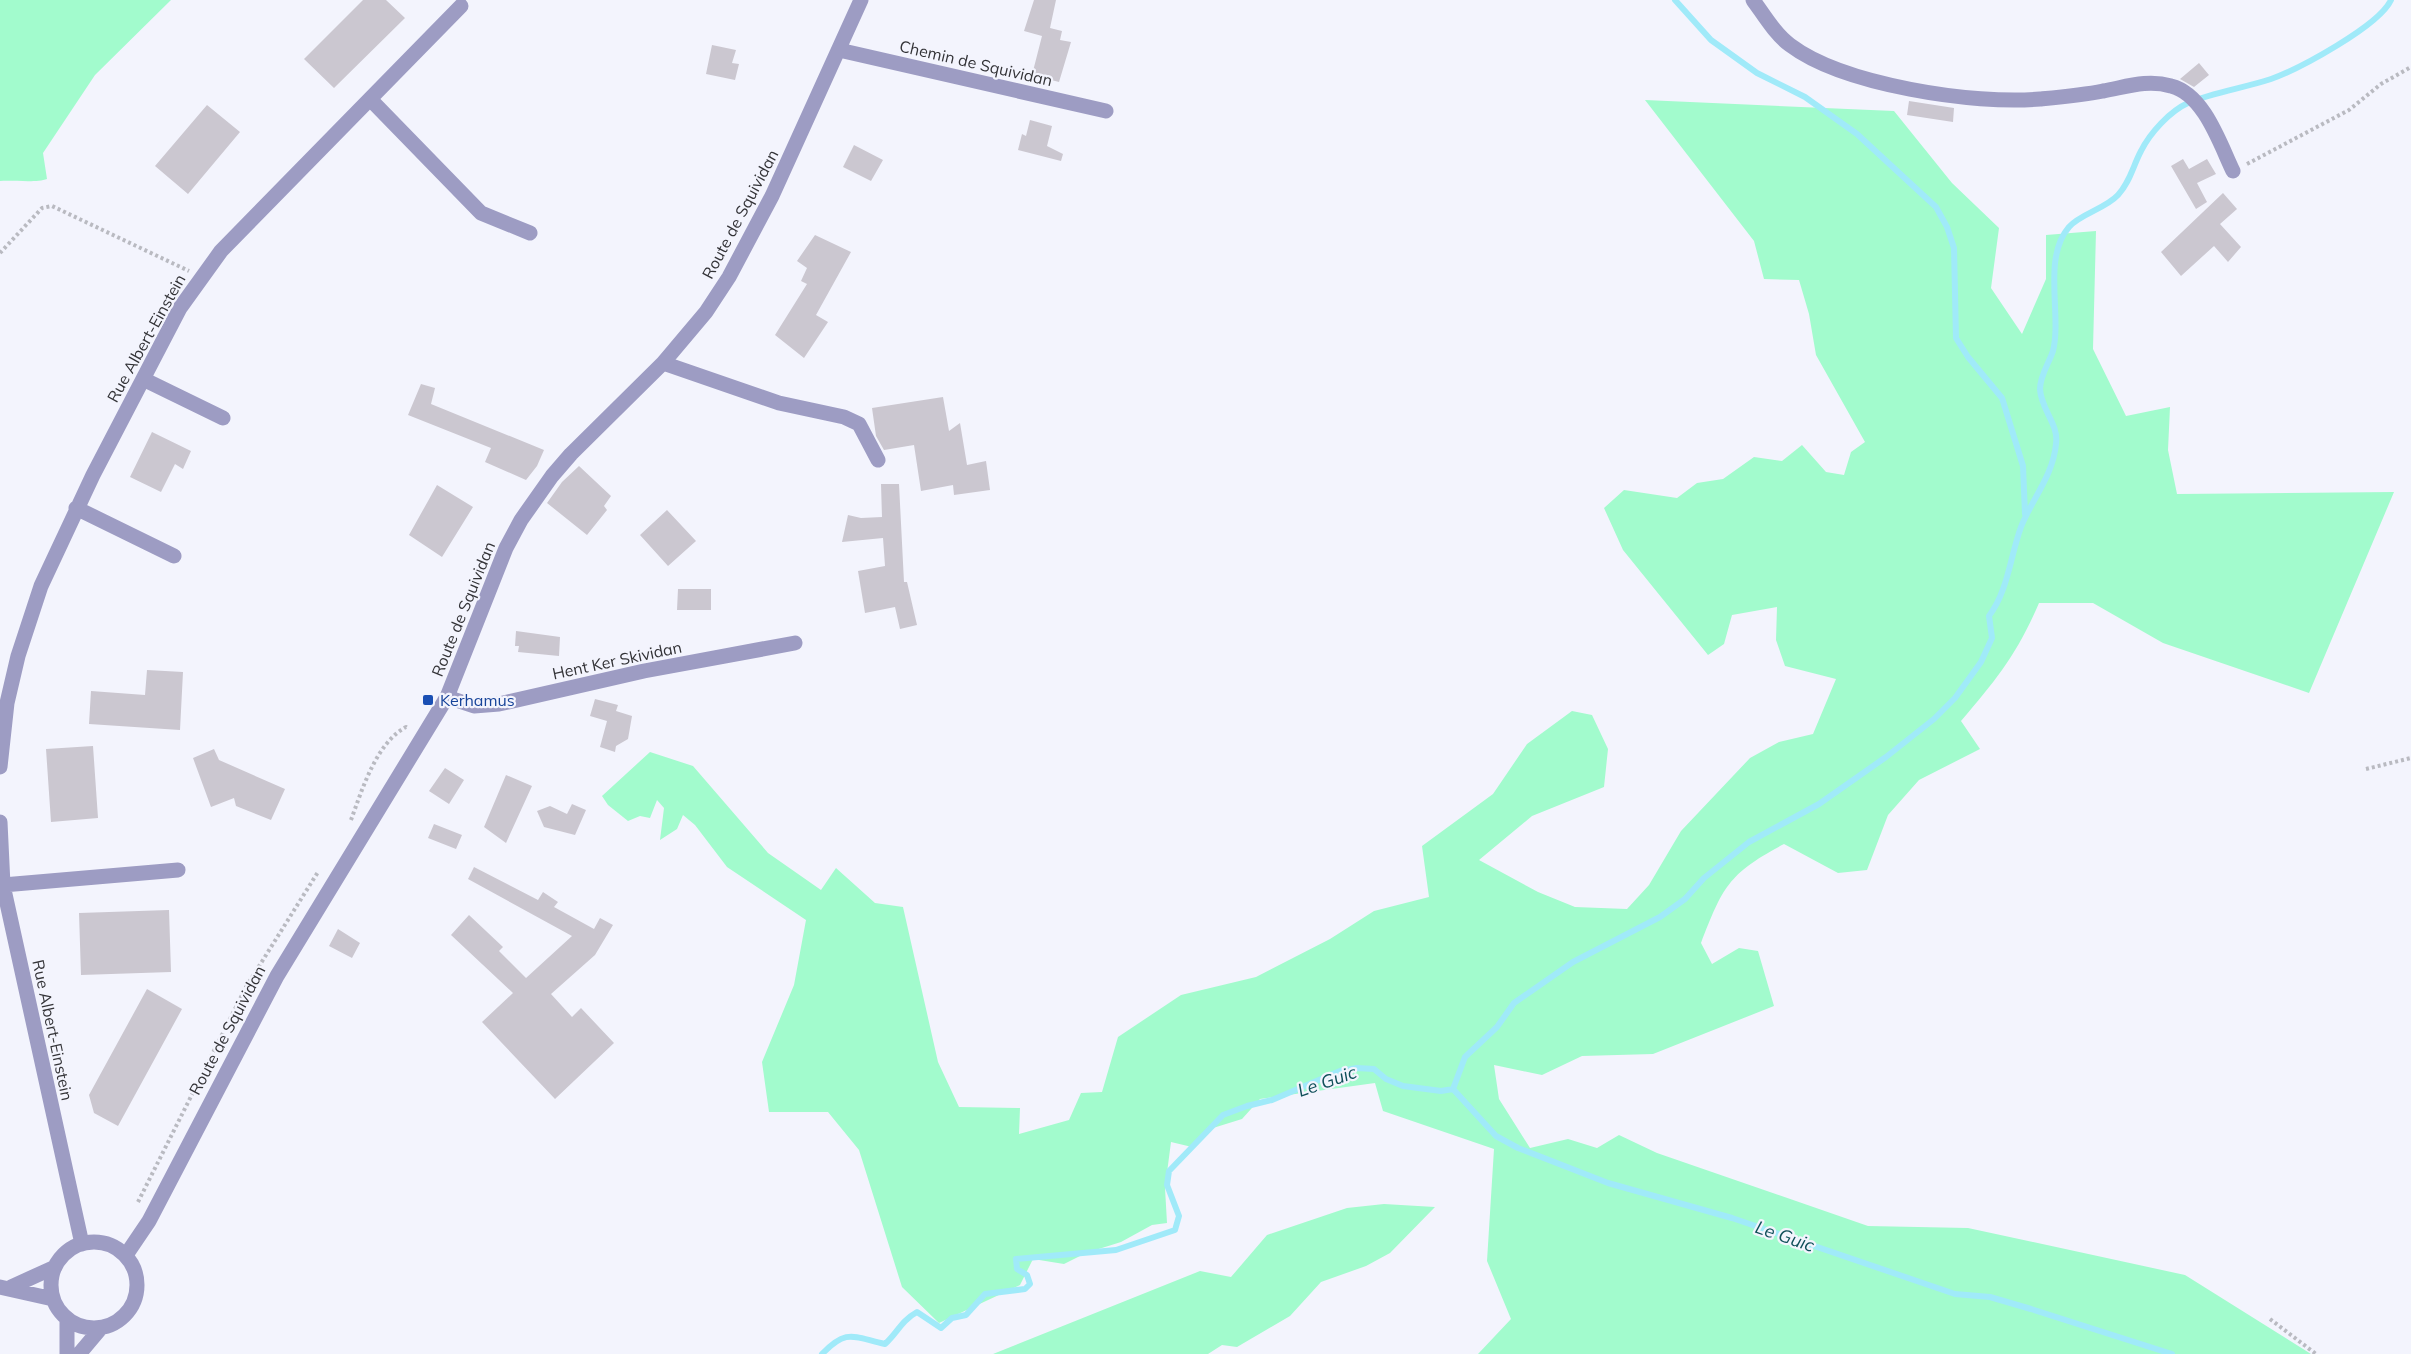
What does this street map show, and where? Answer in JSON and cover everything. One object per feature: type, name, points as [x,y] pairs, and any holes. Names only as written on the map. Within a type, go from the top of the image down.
[{"type":"street","name":"Route de Squividan","points":[[126,1255],[149,1221],[276,976],[447,697],[506,548],[521,520],[552,476],[571,454],[663,363],[706,312],[750,240],[861,0]]},
{"type":"street","points":[[1753,0],[1788,44],[1815,62],[1867,78],[1931,92],[1988,99],[2038,99],[2103,91],[2140,82],[2171,86],[2189,95],[2201,109],[2233,171]]},
{"type":"street","name":"Rue Albert-Einstein","points":[[0,768],[7,703],[30,615],[76,508],[180,308],[200,277],[246,224],[461,6]]},
{"type":"street","name":"Chemin de Squividan","points":[[839,50],[1106,111]]},
{"type":"street","points":[[370,99],[481,213],[530,232]]},
{"type":"street","points":[[663,363],[779,403],[844,417],[859,424],[878,460]]},
{"type":"street","points":[[143,379],[223,418]]},
{"type":"street","points":[[76,508],[174,556]]},
{"type":"street","name":"Hent Ker Skividan","points":[[447,697],[474,706],[499,704],[644,671],[795,643]]},
{"type":"street","name":"Rue Albert-Einstein","points":[[0,822],[3,885],[82,1244]]},
{"type":"street","points":[[3,885],[178,870]]},
{"type":"street","points":[[103,1243],[126,1255],[137,1277],[138,1291],[134,1304],[126,1316],[115,1324],[89,1329],[67,1319],[53,1299],[51,1288],[55,1268],[70,1250],[82,1244],[103,1243]]},
{"type":"street","points":[[6,1287],[55,1268]]},
{"type":"street","points":[[6,1287],[53,1299]]},
{"type":"street","points":[[67,1319],[67,1354]]},
{"type":"street","points":[[78,1354],[101,1328]]},
{"type":"path","points":[[2233,171],[2349,110],[2381,84],[2411,67]]},
{"type":"path","points":[[0,253],[42,208],[52,206],[200,277]]},
{"type":"path","points":[[2366,769],[2411,758]]},
{"type":"path","points":[[2270,1319],[2316,1354]]},
{"type":"green space","points":[[0,0],[171,0],[95,75],[43,153],[47,179],[0,181]]},
{"type":"green space","points":[[1645,100],[1894,111],[1952,183],[1999,228],[1991,288],[2022,334],[2046,279],[2046,235],[2096,231],[2093,349],[2126,416],[2170,407],[2168,450],[2177,494],[2394,492],[2309,693],[2163,643],[2093,603],[2039,603],[2023,637],[2005,665],[1961,721],[1980,749],[1919,780],[1888,815],[1867,870],[1838,873],[1784,844],[1739,873],[1722,894],[1701,943],[1712,964],[1739,948],[1758,951],[1774,1006],[1653,1054],[1582,1056],[1542,1075],[1494,1065],[1499,1099],[1530,1148],[1568,1139],[1597,1148],[1619,1135],[1657,1153],[1868,1226],[1968,1228],[2185,1275],[2311,1354],[1478,1354],[1511,1319],[1487,1261],[1494,1149],[1383,1111],[1375,1083],[1260,1099],[1242,1119],[1213,1128],[1192,1147],[1171,1142],[1165,1188],[1167,1223],[1152,1225],[1121,1242],[1086,1253],[1064,1264],[1033,1259],[1020,1285],[939,1323],[902,1287],[859,1150],[828,1112],[769,1112],[762,1062],[794,985],[806,920],[727,867],[695,825],[683,815],[677,829],[660,840],[664,808],[657,800],[650,818],[640,816],[628,821],[608,805],[602,796],[650,752],[693,766],[768,853],[821,890],[836,868],[875,903],[903,907],[938,1062],[959,1107],[1020,1108],[1019,1134],[1069,1120],[1081,1093],[1102,1092],[1118,1037],[1181,995],[1256,977],[1330,939],[1374,911],[1429,897],[1422,846],[1493,794],[1527,744],[1572,711],[1592,715],[1608,749],[1604,787],[1532,816],[1479,860],[1538,892],[1575,907],[1627,909],[1649,885],[1681,831],[1750,758],[1779,742],[1813,734],[1836,679],[1785,666],[1776,640],[1777,607],[1732,615],[1724,644],[1708,655],[1623,550],[1604,508],[1624,490],[1677,498],[1697,483],[1723,479],[1754,457],[1782,461],[1802,445],[1826,472],[1844,475],[1851,452],[1865,442],[1816,355],[1809,314],[1799,280],[1764,279],[1754,241]]},
{"type":"green space","points":[[1384,1204],[1435,1207],[1390,1253],[1366,1266],[1321,1282],[1290,1316],[1237,1347],[1222,1345],[1208,1354],[993,1354],[1200,1271],[1231,1277],[1267,1235],[1347,1208]]},
{"type":"building","points":[[363,0],[386,0],[405,18],[334,88],[304,59]]},
{"type":"building","points":[[1034,0],[1056,0],[1050,28],[1062,31],[1060,40],[1071,42],[1059,82],[1032,75],[1042,36],[1024,31]]},
{"type":"building","points":[[712,45],[736,50],[732,63],[739,64],[735,80],[706,74]]},
{"type":"building","points":[[2199,63],[2209,75],[2194,87],[2180,79]]},
{"type":"building","points":[[1909,101],[1954,108],[1953,122],[1907,115]]},
{"type":"building","points":[[207,105],[240,132],[188,194],[155,166]]},
{"type":"building","points":[[1030,120],[1052,126],[1047,146],[1063,154],[1061,161],[1018,150],[1022,134],[1026,136]]},
{"type":"building","points":[[854,145],[883,160],[871,181],[843,167]]},
{"type":"building","points":[[2183,159],[2189,169],[2207,159],[2216,174],[2197,183],[2207,202],[2196,209],[2171,166]]},
{"type":"building","points":[[2223,193],[2237,209],[2220,224],[2241,247],[2228,262],[2214,246],[2181,276],[2161,252]]},
{"type":"building","points":[[815,235],[851,252],[816,315],[828,322],[804,358],[775,335],[807,284],[801,281],[807,268],[797,261]]},
{"type":"building","points":[[421,384],[435,388],[431,404],[544,450],[537,466],[526,480],[485,462],[491,448],[408,415]]},
{"type":"building","points":[[943,397],[949,431],[960,423],[967,465],[986,461],[990,490],[954,495],[953,485],[921,491],[914,445],[884,450],[876,436],[872,408]]},
{"type":"building","points":[[152,432],[191,451],[183,469],[175,464],[161,492],[130,477]]},
{"type":"building","points":[[579,466],[611,496],[604,506],[607,510],[587,535],[547,503],[562,482]]},
{"type":"building","points":[[881,484],[899,484],[904,582],[907,582],[917,625],[900,629],[895,607],[865,613],[858,571],[885,566],[883,538],[842,542],[848,515],[861,518],[882,517]]},
{"type":"building","points":[[437,485],[473,507],[442,557],[409,535]]},
{"type":"building","points":[[667,510],[696,541],[668,566],[640,535]]},
{"type":"building","points":[[678,589],[711,589],[711,610],[677,610]]},
{"type":"building","points":[[516,631],[560,637],[559,656],[518,652],[519,646],[515,646]]},
{"type":"building","points":[[147,670],[183,672],[180,730],[89,724],[91,691],[145,695]]},
{"type":"building","points":[[595,699],[618,705],[616,711],[632,716],[628,739],[616,746],[615,752],[600,747],[607,721],[590,716]]},
{"type":"building","points":[[93,746],[98,818],[51,822],[46,749]]},
{"type":"building","points":[[214,749],[219,760],[285,789],[271,820],[236,806],[234,798],[211,807],[193,758]]},
{"type":"building","points":[[445,768],[464,780],[449,804],[429,791]]},
{"type":"building","points":[[506,775],[532,786],[506,843],[484,827]]},
{"type":"building","points":[[572,804],[586,810],[575,835],[544,827],[537,811],[550,806],[567,814]]},
{"type":"building","points":[[434,824],[462,835],[456,849],[428,838]]},
{"type":"building","points":[[474,867],[538,900],[543,892],[558,902],[554,907],[594,929],[600,918],[613,925],[595,955],[551,994],[572,1017],[581,1008],[614,1043],[555,1099],[482,1022],[513,993],[451,935],[469,915],[503,947],[499,951],[526,978],[572,936],[468,879]]},
{"type":"building","points":[[169,910],[171,972],[81,975],[79,913]]},
{"type":"building","points":[[338,929],[360,943],[352,958],[329,946]]},
{"type":"building","points":[[147,989],[182,1009],[118,1126],[94,1113],[89,1095]]},
{"type":"waterway","points":[[1675,0],[1711,40],[1757,73],[1805,97],[1857,134],[1936,207],[1947,227],[1954,248],[1956,338],[1968,357],[2002,398],[2023,466],[2025,514]]},
{"type":"waterway","points":[[1453,1089],[1465,1057],[1497,1027],[1514,1003],[1573,962],[1660,917],[1685,899],[1704,878],[1749,842],[1819,804],[1886,757],[1934,719],[1955,698],[1981,662],[1992,638],[1989,616],[2005,585],[2021,527],[2047,477],[2054,456],[2055,430],[2043,404],[2040,384],[2053,351],[2055,337],[2054,270],[2056,254],[2069,227],[2118,195],[2126,185],[2150,137],[2174,111],[2198,99],[2271,79],[2300,66],[2355,34],[2384,10],[2391,0]]},
{"type":"waterway","name":"Le Guic","points":[[822,1354],[838,1340],[844,1338],[858,1337],[885,1344],[903,1323],[917,1312],[941,1328],[952,1318],[966,1315],[985,1294],[1025,1289],[1030,1284],[1027,1275],[1017,1269],[1016,1259],[1116,1250],[1175,1230],[1179,1216],[1167,1185],[1169,1171],[1223,1115],[1272,1100],[1340,1071],[1357,1068],[1374,1069],[1386,1079],[1403,1086],[1441,1091],[1453,1089]]},
{"type":"waterway","name":"Le Guic","points":[[1453,1089],[1496,1136],[1518,1148],[1608,1183],[1732,1218],[1955,1294],[1990,1297],[2172,1354]]},
{"type":"place","name":"Kerhamus","points":[[428,700]]}]
